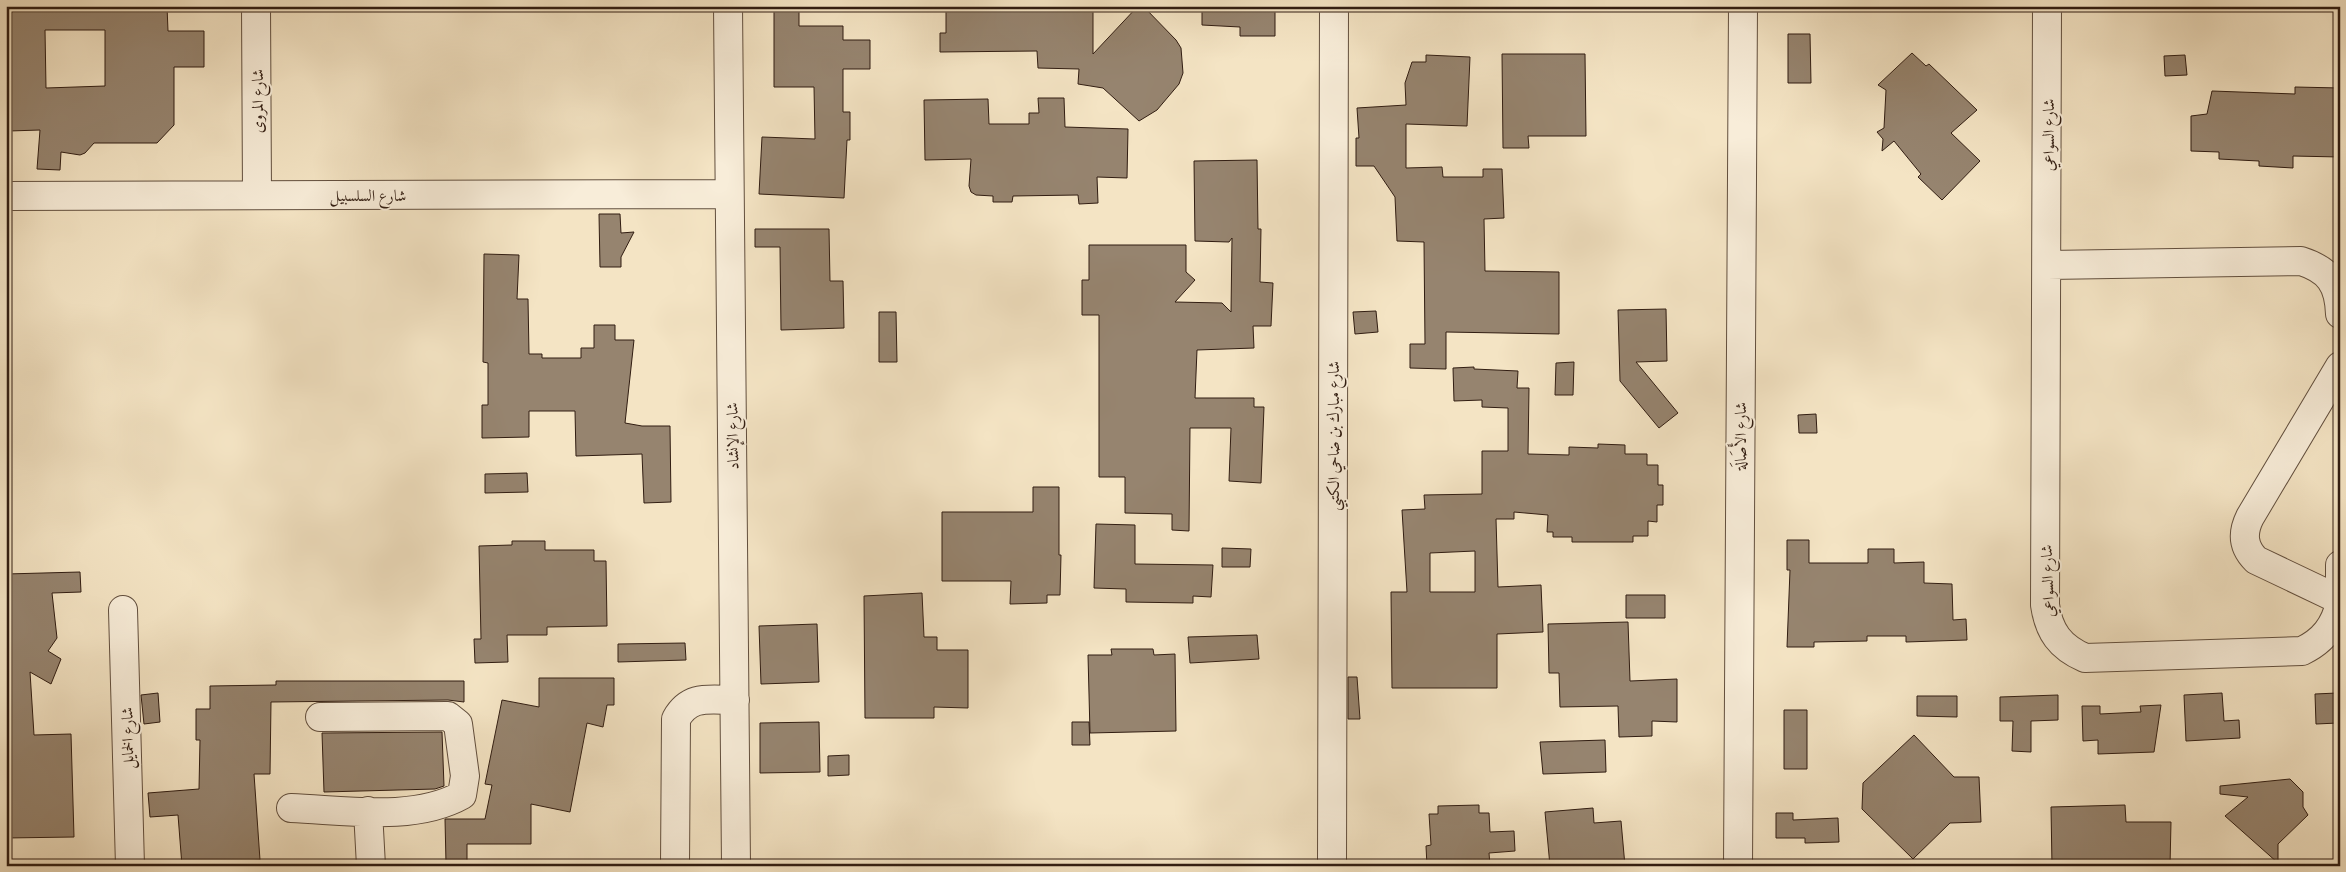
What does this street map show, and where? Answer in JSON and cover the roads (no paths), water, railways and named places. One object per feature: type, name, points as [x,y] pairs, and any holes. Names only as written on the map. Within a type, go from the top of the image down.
[{"type":"street","name":"شارع المروى","points":[[256,6],[257,195]]},
{"type":"street","name":"شارع الإنشاد","points":[[728,6],[736,866]]},
{"type":"street","name":"شارع مبارك بن ضاحي الكتبي","points":[[1332,866],[1334,6]]},
{"type":"street","name":"شارع الأَصَالَة","points":[[1738,866],[1742,6]]},
{"type":"street","name":"شارع السواعي","points":[[2047,6],[2048,265],[2045,604],[2048,622],[2056,638],[2069,651],[2085,658],[2302,651],[2324,636],[2332,626],[2340,602]]},
{"type":"street","name":"شارع السلسبيل","points":[[6,196],[729,194]]},
{"type":"street","points":[[2048,265],[2301,260],[2316,265],[2328,274],[2336,287],[2340,314]]},
{"type":"street","points":[[2340,366],[2250,517],[2244,535],[2249,553],[2256,560],[2340,602]]},
{"type":"street","points":[[2340,565],[2340,588]]},
{"type":"street","name":"شارع الخمايل","points":[[123,610],[130,866]]},
{"type":"street","points":[[675,866],[676,720],[681,710],[699,700],[735,700]]},
{"type":"street","points":[[291,808],[418,811],[447,803],[462,795],[465,776],[458,724],[448,716],[320,717]]},
{"type":"street","points":[[368,810],[371,866]]}]
